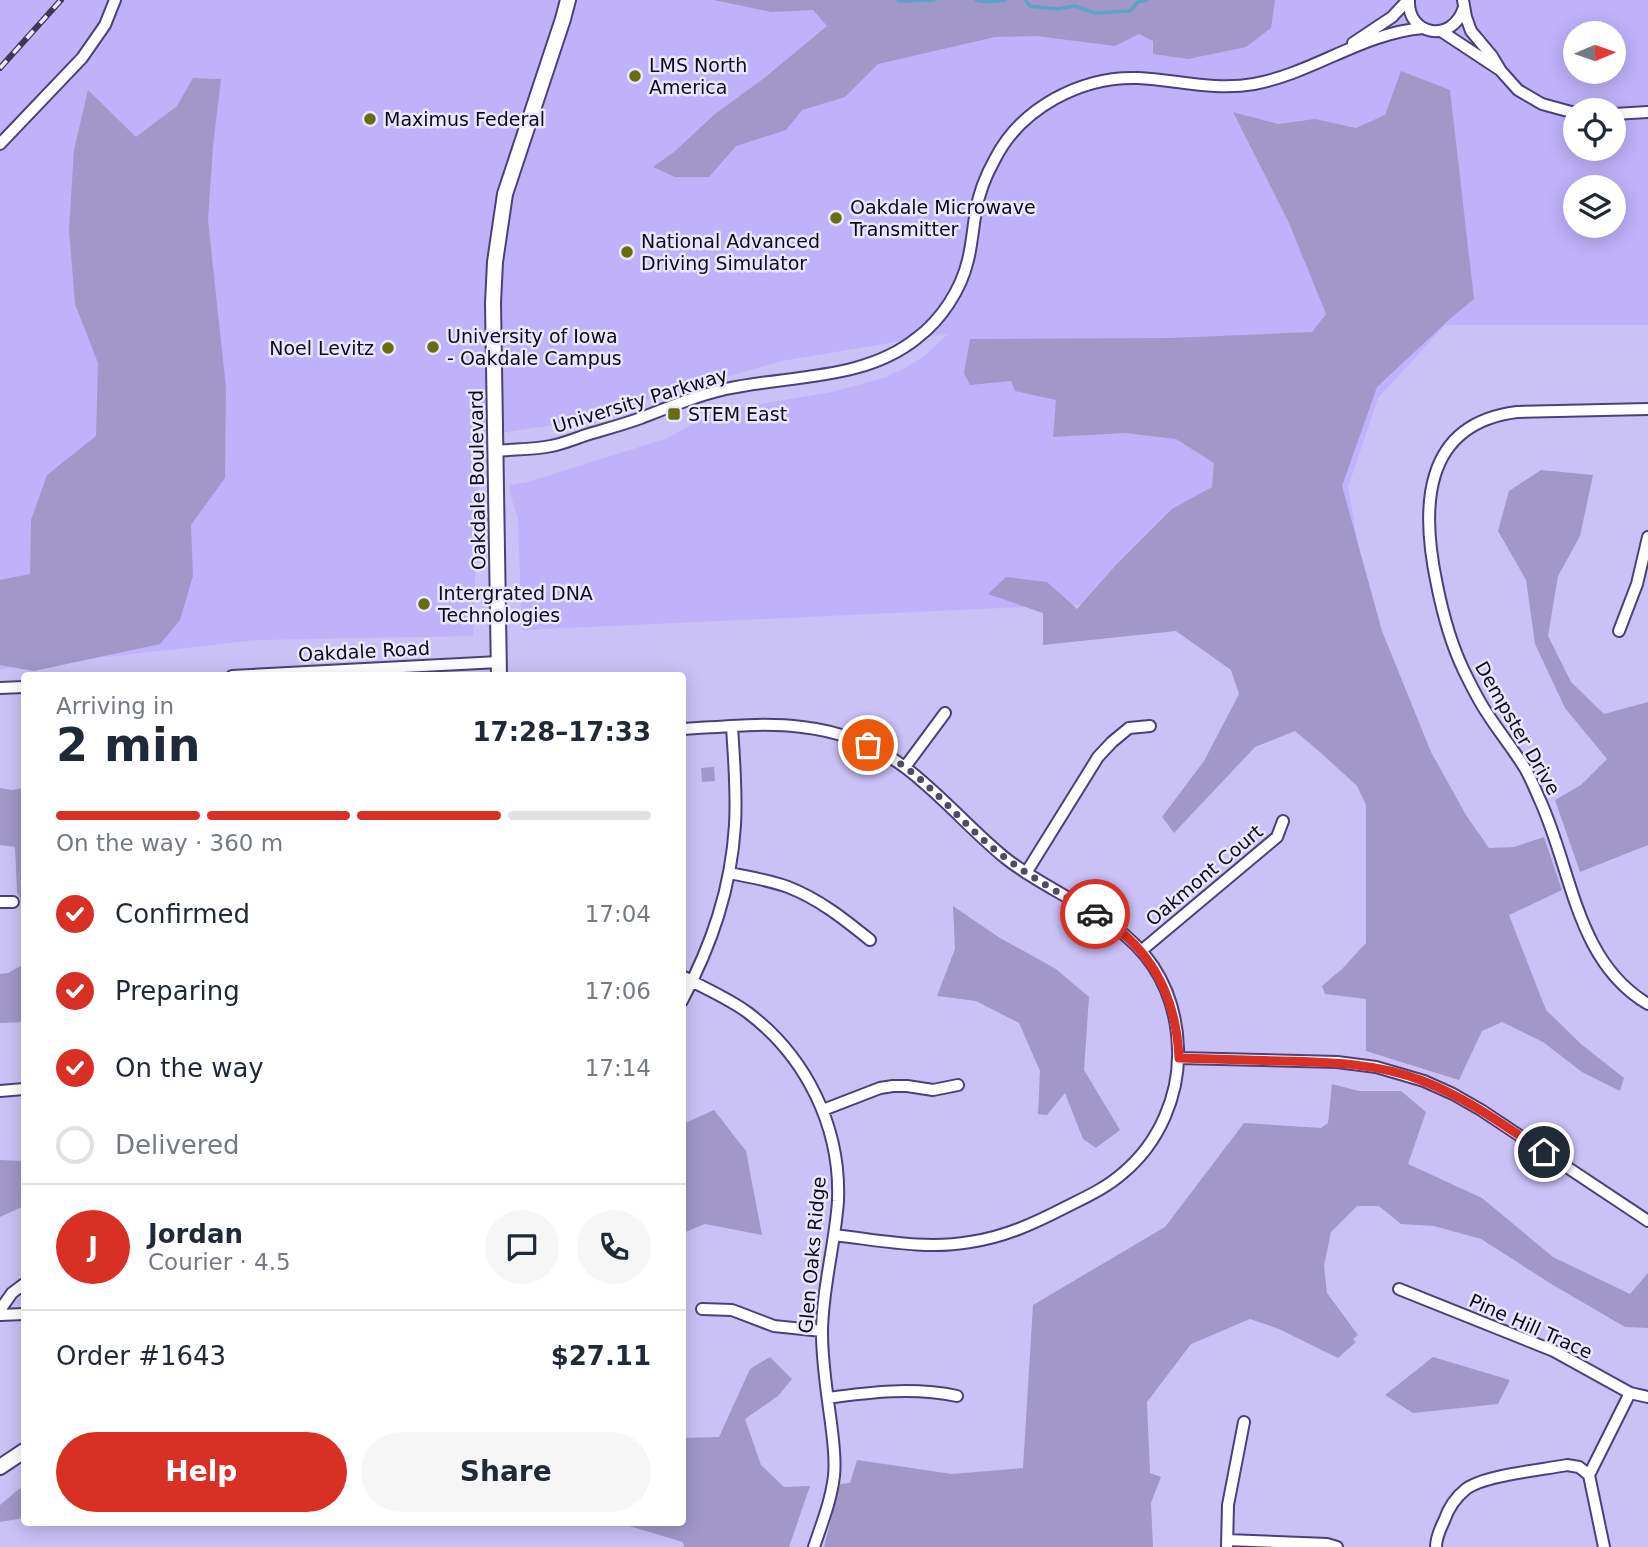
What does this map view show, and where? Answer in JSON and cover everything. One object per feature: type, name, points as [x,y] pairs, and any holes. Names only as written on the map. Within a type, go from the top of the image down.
[{"type":"main road","name":"Oakdale Boulevard","points":[[499,669],[493,303],[495,262],[502,212],[513,168],[568,0]]},
{"type":"main road","points":[[0,1467],[21,1453]]},
{"type":"street","points":[[0,144],[82,58],[105,25],[115,0]]},
{"type":"street","points":[[1409,0],[1411,14],[1416,22],[1432,31],[1449,29],[1457,23],[1464,4]]},
{"type":"street","name":"University Parkway","points":[[1341,52],[1392,18],[1409,0]]},
{"type":"street","points":[[1464,4],[1471,31],[1518,90],[1542,104],[1563,110]]},
{"type":"street","name":"University Parkway","points":[[495,451],[551,446],[726,389],[849,370],[871,364],[918,338],[948,304],[959,286],[968,263],[982,184],[996,156],[1012,133],[1032,114],[1053,100],[1093,83],[1115,79],[1137,78],[1203,86],[1254,84],[1299,71],[1399,31],[1423,28]]},
{"type":"street","points":[[1441,31],[1501,71]]},
{"type":"street","points":[[1626,114],[1648,113]]},
{"type":"street","name":"Dempster Drive","points":[[1648,409],[1517,412],[1502,414],[1473,426],[1460,435],[1440,460],[1431,486],[1429,512],[1435,578],[1451,641],[1463,669],[1486,712],[1526,770],[1557,843],[1587,934],[1599,955],[1622,983],[1648,1004]]},
{"type":"street","points":[[1619,631],[1637,583],[1648,537]]},
{"type":"street","name":"Oakdale Road","points":[[349,672],[499,669]]},
{"type":"street","points":[[0,688],[21,687]]},
{"type":"street","points":[[905,767],[946,713]]},
{"type":"street","points":[[686,729],[802,726],[824,730],[868,745],[905,767],[986,843],[1026,873],[1114,926],[1141,951],[1161,980],[1170,1000],[1176,1022],[1179,1058],[1168,1110],[1148,1147],[1122,1174],[1104,1187],[1041,1220],[989,1239],[920,1245],[834,1235]]},
{"type":"street","points":[[1026,873],[1098,757],[1129,728],[1150,726]]},
{"type":"street","points":[[687,979],[713,935],[729,873],[735,822],[732,727]]},
{"type":"street","name":"Oakmont Court","points":[[1141,951],[1277,837],[1283,821]]},
{"type":"street","points":[[729,873],[767,881],[807,896],[835,912],[870,940]]},
{"type":"street","points":[[0,902],[13,902]]},
{"type":"street","name":"Glen Oaks Ridge","points":[[687,979],[738,1006],[776,1037],[803,1071],[822,1110],[832,1140],[838,1201],[822,1331],[834,1474],[830,1501],[814,1547]]},
{"type":"street","points":[[1179,1058],[1337,1062],[1404,1074],[1453,1094],[1481,1110],[1648,1221]]},
{"type":"street","points":[[822,1110],[880,1088],[906,1086],[933,1090],[958,1085]]},
{"type":"street","points":[[0,1091],[21,1089]]},
{"type":"street","points":[[21,1286],[12,1293],[0,1312],[21,1314]]},
{"type":"street","name":"Pine Hill Trace","points":[[1399,1289],[1554,1351],[1630,1393],[1648,1397]]},
{"type":"street","points":[[702,1309],[732,1310],[774,1326],[822,1331]]},
{"type":"street","points":[[828,1398],[872,1392],[936,1391],[957,1396]]},
{"type":"street","points":[[1604,1547],[1589,1475],[1630,1393]]},
{"type":"street","points":[[1244,1422],[1228,1505],[1227,1544],[1327,1544],[1337,1547]]},
{"type":"street","points":[[1436,1547],[1446,1514],[1455,1499],[1467,1488],[1484,1480],[1567,1465],[1579,1467],[1589,1475]]},
{"type":"shaded area","name":"University of Iowa - Oakdale Campus","points":[[0,0],[1648,0],[1648,325],[1445,325],[1378,398],[1348,487],[1367,596],[1134,602],[522,630],[518,519],[509,485],[528,482],[668,438],[706,416],[730,409],[833,392],[886,377],[923,357],[949,333],[781,361],[568,423],[480,436],[473,636],[256,640],[0,669]]},
{"type":"shaded area","points":[[714,0],[1275,1],[1271,28],[1246,47],[1188,59],[1153,54],[1153,41],[1139,34],[1115,46],[1036,36],[995,37],[878,64],[845,97],[802,110],[786,130],[736,146],[709,177],[675,177],[653,167],[674,152],[715,114],[763,79],[827,26],[813,10],[771,12]]},
{"type":"shaded area","points":[[1401,71],[1450,90],[1474,299],[1377,387],[1342,486],[1382,631],[1431,752],[1466,815],[1489,848],[1514,847],[1544,837],[1562,890],[1509,915],[1546,1010],[1581,1044],[1624,1078],[1620,1091],[1582,1072],[1543,1042],[1502,1022],[1482,1031],[1459,1080],[1366,1051],[1366,999],[1325,994],[1322,986],[1366,943],[1366,805],[1357,786],[1295,731],[1255,747],[1174,833],[1162,817],[1204,761],[1239,694],[1231,670],[1176,631],[1043,645],[1043,613],[988,594],[1006,577],[1047,582],[1077,609],[1172,509],[1212,487],[1214,463],[1176,439],[1125,433],[1053,437],[1056,400],[1015,391],[1011,381],[970,385],[964,373],[970,339],[1172,338],[1312,332],[1326,314],[1289,223],[1233,112],[1278,124],[1315,119],[1356,128],[1385,115]]},
{"type":"shaded area","points":[[193,78],[221,79],[208,220],[226,388],[225,478],[191,525],[193,576],[180,620],[160,644],[34,671],[0,665],[0,580],[30,574],[31,520],[47,475],[96,436],[98,363],[75,304],[69,230],[74,150],[88,90],[136,137],[177,106]]},
{"type":"shaded area","points":[[1541,470],[1593,475],[1580,536],[1558,576],[1548,636],[1571,682],[1604,714],[1648,702],[1648,845],[1580,872],[1555,800],[1581,785],[1607,759],[1565,708],[1535,644],[1526,580],[1498,531],[1509,491]]},
{"type":"shaded area","points":[[714,767],[715,781],[702,782],[701,768]]},
{"type":"shaded area","points":[[0,788],[21,788],[21,901],[17,892],[15,847],[0,845]]},
{"type":"shaded area","points":[[953,906],[1000,938],[1056,969],[1089,997],[1084,1070],[1120,1130],[1096,1148],[1083,1139],[1065,1093],[1047,1115],[1038,1114],[1040,1071],[1019,1023],[976,1001],[937,996],[955,949]]},
{"type":"shaded area","points":[[21,966],[21,1022],[0,1023],[0,974]]},
{"type":"shaded area","points":[[1332,1084],[1359,1091],[1401,1091],[1426,1112],[1408,1164],[1482,1198],[1553,1257],[1630,1294],[1648,1273],[1648,1328],[1625,1327],[1481,1239],[1434,1226],[1401,1224],[1379,1206],[1357,1206],[1331,1232],[1324,1266],[1327,1293],[1358,1335],[1353,1339],[1356,1342],[1338,1358],[1279,1329],[1250,1319],[1191,1344],[1147,1402],[1150,1473],[1161,1477],[1151,1503],[1153,1547],[824,1547],[840,1484],[850,1483],[857,1460],[952,1474],[1023,1468],[1033,1305],[1165,1227],[1244,1123],[1321,1128],[1328,1123]]},
{"type":"shaded area","points":[[714,1110],[746,1151],[762,1235],[705,1224],[686,1232],[686,1123]]},
{"type":"shaded area","points":[[0,1160],[21,1161],[21,1207],[0,1217]]},
{"type":"shaded area","points":[[770,1357],[792,1379],[778,1396],[745,1419],[761,1465],[784,1487],[810,1486],[789,1547],[684,1547],[683,1542],[629,1526],[686,1526],[686,1438],[719,1437],[750,1369]]},
{"type":"shaded area","points":[[1433,1357],[1510,1380],[1498,1404],[1413,1413],[1385,1395]]},
{"type":"shaded area","points":[[19,1489],[21,1518],[0,1522],[0,1505]]},
{"type":"waterway","points":[[898,0],[934,0]]},
{"type":"waterway","points":[[976,0],[1005,0]]},
{"type":"waterway","points":[[1025,0],[1030,6],[1056,9],[1075,6],[1095,13],[1130,11],[1138,2],[1147,0]]},
{"type":"railway","points":[[0,68],[61,0]]},
{"type":"way so far","points":[[868,745],[905,767],[986,843],[1007,859],[1095,914]]},
{"type":"place","name":"LMS North America","points":[[635,76]]},
{"type":"place","name":"Maximus Federal","points":[[370,119]]},
{"type":"place","name":"Oakdale Microwave Transmitter","points":[[836,218]]},
{"type":"place","name":"National Advanced Driving Simulator","points":[[627,252]]},
{"type":"place","name":"University of Iowa - Oakdale Campus","points":[[433,347]]},
{"type":"place","name":"Noel Levitz","points":[[388,348]]},
{"type":"place","name":"STEM East","points":[[674,414]]},
{"type":"place","name":"Intergrated DNA Technologies","points":[[424,604]]},
{"type":"route","points":[[1095,914],[1127,936],[1153,966],[1170,1000],[1176,1022],[1179,1058],[1337,1062],[1404,1074],[1453,1094],[1544,1152]]}]
